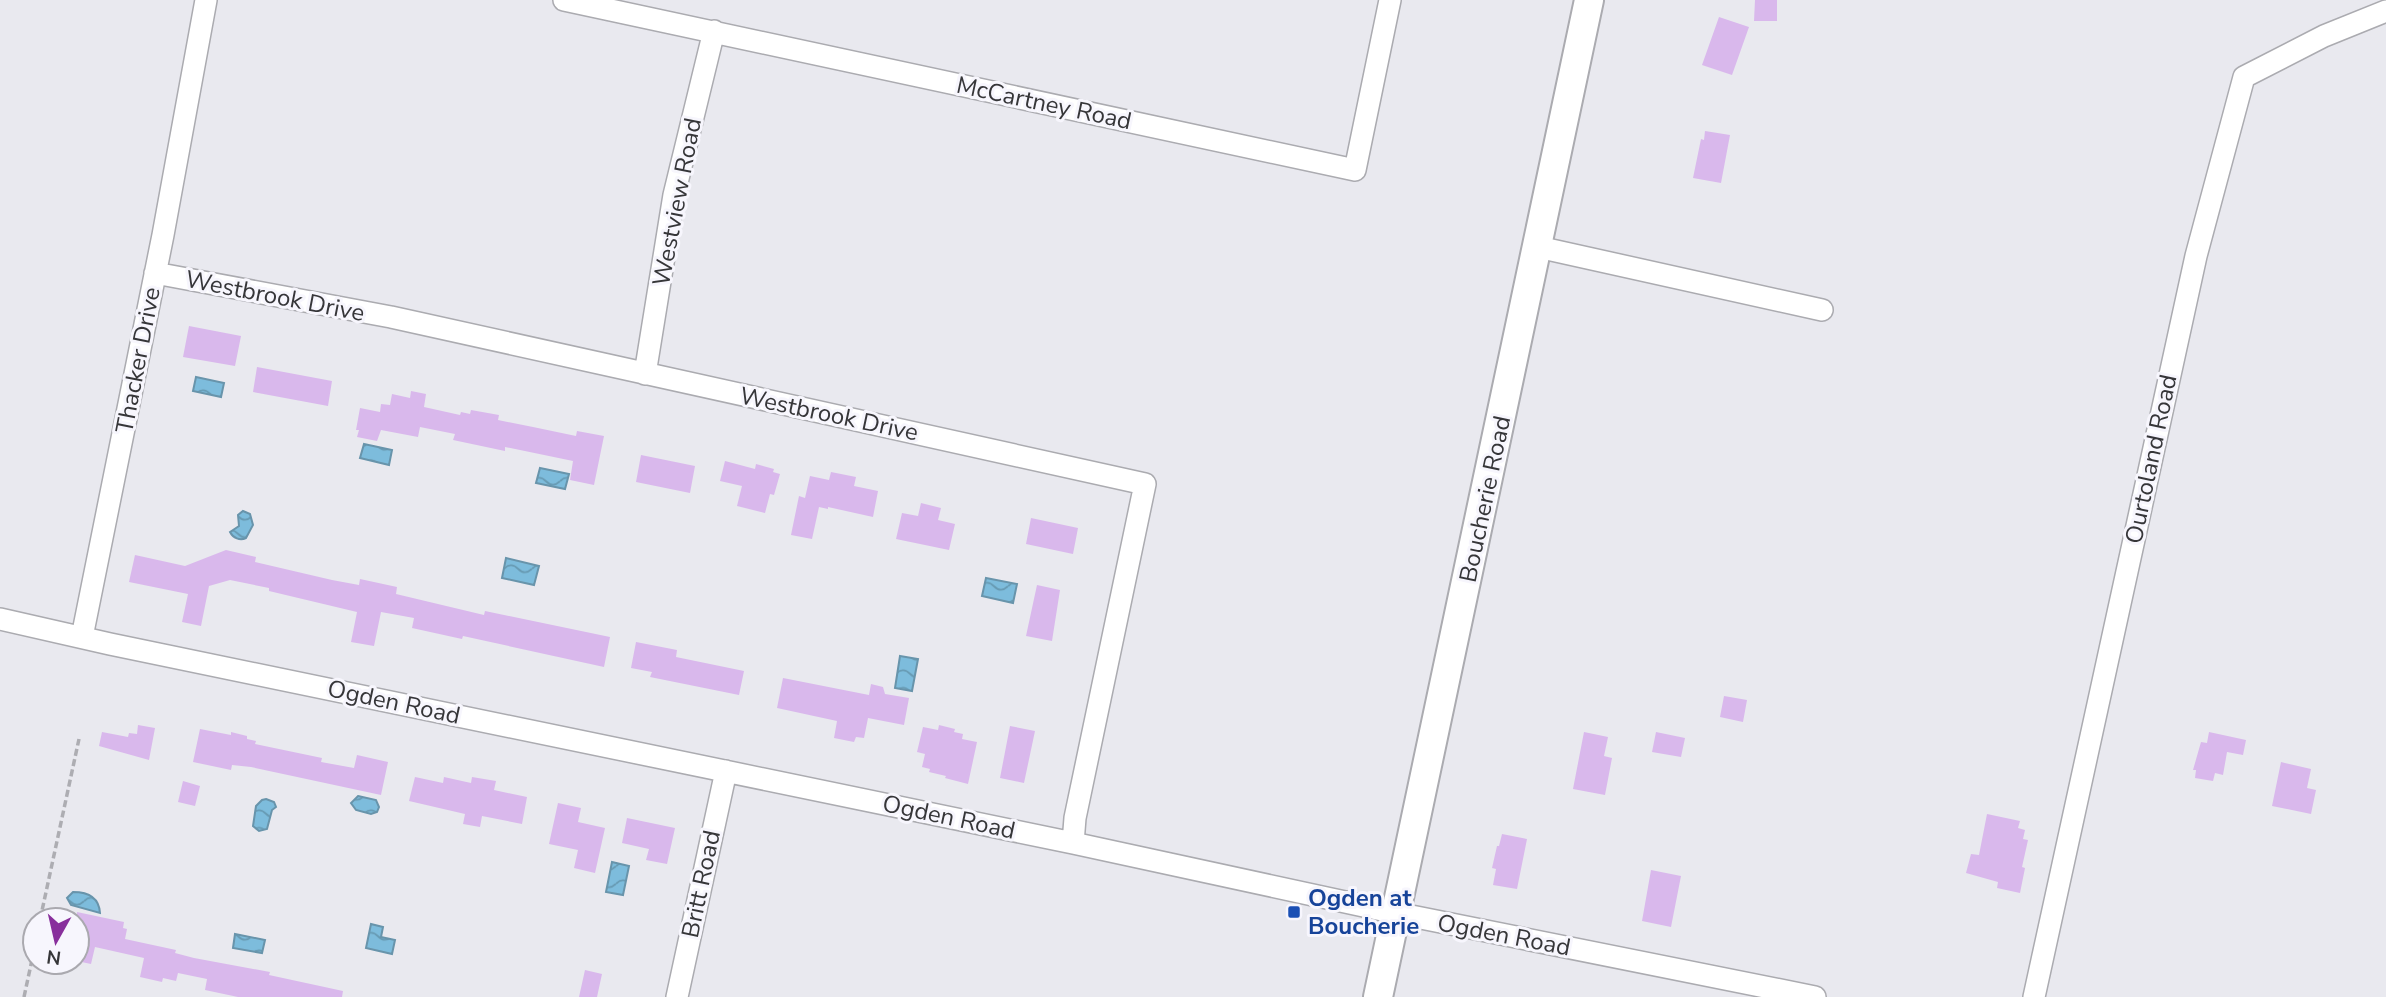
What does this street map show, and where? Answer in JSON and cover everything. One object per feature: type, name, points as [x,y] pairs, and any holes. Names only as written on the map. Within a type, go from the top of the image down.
[{"type":"main road","name":"Boucherie Road","points":[[1378,997],[1589,0]]},
{"type":"street","name":"Thacker Drive","points":[[82,637],[155,273],[206,0]]},
{"type":"street","name":"McCartney Road","points":[[564,0],[1355,170],[1390,0]]},
{"type":"street","name":"Ourtoland Road","points":[[2034,997],[2196,256],[2244,77],[2324,36],[2386,11]]},
{"type":"street","name":"Westview Road","points":[[645,374],[674,195],[714,31]]},
{"type":"street","points":[[1538,247],[1822,310]]},
{"type":"street","name":"Westbrook Drive","points":[[155,273],[391,317],[1145,484],[1075,818],[1073,842]]},
{"type":"street","points":[[0,619],[82,637]]},
{"type":"street","name":"Ogden Road","points":[[82,637],[1073,842],[1396,913],[1815,997]]},
{"type":"street","name":"Britt Road","points":[[677,997],[726,771]]},
{"type":"path","points":[[43,906],[79,739]]},
{"type":"path","points":[[24,997],[29,976]]},
{"type":"water","points":[[196,377],[224,383],[221,397],[193,391]]},
{"type":"water","points":[[364,444],[392,450],[389,465],[360,458]]},
{"type":"water","points":[[540,468],[569,474],[565,489],[536,483]]},
{"type":"water","points":[[243,511],[250,514],[253,525],[246,538],[239,539],[230,532],[239,526],[238,515]]},
{"type":"water","points":[[506,558],[539,566],[534,585],[502,578]]},
{"type":"water","points":[[986,578],[1017,584],[1013,603],[982,596]]},
{"type":"water","points":[[900,656],[918,659],[912,691],[895,688]]},
{"type":"water","points":[[358,796],[376,800],[379,807],[377,812],[371,814],[356,810],[351,803]]},
{"type":"water","points":[[266,799],[274,802],[276,807],[272,810],[267,829],[259,831],[253,826],[256,806]]},
{"type":"water","points":[[612,862],[629,866],[623,895],[606,892]]},
{"type":"water","points":[[73,892],[91,896],[95,899],[100,913],[91,911],[91,906],[71,905],[67,898]]},
{"type":"water","points":[[371,924],[383,927],[381,937],[395,940],[392,954],[366,948]]},
{"type":"water","points":[[235,934],[265,940],[262,953],[233,948]]},
{"type":"building","points":[[1755,0],[1777,0],[1777,21],[1754,21]]},
{"type":"building","points":[[1719,17],[1749,27],[1732,75],[1702,65]]},
{"type":"building","points":[[1705,131],[1730,135],[1721,183],[1693,178]]},
{"type":"building","points":[[189,326],[241,336],[235,366],[183,357]]},
{"type":"building","points":[[257,367],[332,381],[328,406],[253,392]]},
{"type":"building","points":[[411,391],[426,394],[424,407],[460,415],[461,412],[470,414],[471,410],[499,415],[498,420],[576,436],[577,431],[604,436],[594,485],[570,480],[573,461],[453,440],[455,434],[420,427],[418,437],[381,430],[377,441],[357,437],[360,408],[380,412],[381,404],[390,405],[392,394],[410,398]]},
{"type":"building","points":[[641,455],[695,466],[690,493],[636,482]]},
{"type":"building","points":[[725,461],[755,469],[756,464],[774,469],[773,472],[780,474],[774,495],[770,494],[765,513],[737,506],[742,486],[720,481]]},
{"type":"building","points":[[831,472],[856,477],[854,486],[878,491],[873,517],[819,507],[812,539],[791,535],[799,496],[805,498],[810,476],[829,480]]},
{"type":"building","points":[[921,503],[941,508],[938,520],[955,524],[949,550],[896,539],[902,513],[918,516]]},
{"type":"building","points":[[1031,518],[1078,528],[1073,554],[1026,544]]},
{"type":"building","points":[[226,550],[256,557],[255,562],[332,580],[359,585],[360,579],[397,587],[396,594],[484,615],[485,611],[610,637],[604,667],[463,636],[462,639],[412,628],[414,618],[381,612],[374,646],[351,642],[357,612],[230,580],[209,586],[201,626],[182,622],[188,594],[129,582],[135,555],[185,566]]},
{"type":"building","points":[[1037,585],[1060,590],[1052,641],[1026,636]]},
{"type":"building","points":[[636,642],[677,650],[676,657],[744,671],[739,695],[650,677],[652,672],[631,668]]},
{"type":"building","points":[[783,678],[869,695],[871,684],[883,687],[885,694],[909,698],[904,725],[868,718],[864,738],[856,737],[854,742],[834,738],[837,721],[777,708]]},
{"type":"building","points":[[1724,696],[1747,700],[1743,722],[1720,717]]},
{"type":"building","points":[[138,725],[155,728],[149,760],[99,746],[102,732],[128,737],[129,733],[137,734]]},
{"type":"building","points":[[939,725],[955,729],[954,732],[963,734],[962,739],[977,742],[968,784],[945,778],[946,776],[929,772],[930,769],[922,767],[925,754],[917,752],[923,727],[938,730]]},
{"type":"building","points":[[1010,726],[1035,731],[1024,783],[1000,778]]},
{"type":"building","points":[[200,729],[247,736],[247,739],[256,741],[255,744],[322,758],[321,762],[354,768],[357,755],[388,762],[381,795],[251,767],[232,765],[231,770],[193,762]]},
{"type":"building","points":[[1584,732],[1608,737],[1604,756],[1612,758],[1605,795],[1573,789]]},
{"type":"building","points":[[1656,732],[1685,738],[1681,757],[1652,752]]},
{"type":"building","points":[[2209,732],[2246,740],[2243,755],[2227,752],[2223,775],[2215,773],[2213,781],[2195,778],[2196,770],[2193,770],[2201,742],[2207,743]]},
{"type":"building","points":[[2281,762],[2311,769],[2307,788],[2316,790],[2311,814],[2272,806]]},
{"type":"building","points":[[415,777],[443,783],[444,777],[471,783],[472,777],[496,781],[494,790],[527,797],[522,824],[482,816],[480,827],[463,824],[465,814],[409,801]]},
{"type":"building","points":[[183,781],[200,786],[195,806],[178,802]]},
{"type":"building","points":[[558,803],[581,808],[578,822],[605,828],[595,873],[574,868],[578,850],[549,844]]},
{"type":"building","points":[[1987,814],[2020,821],[2018,828],[2025,830],[2023,839],[2028,840],[2020,893],[1997,888],[1998,882],[1966,873],[1971,854],[1979,855]]},
{"type":"building","points":[[627,818],[675,828],[667,864],[646,860],[649,849],[622,843]]},
{"type":"building","points":[[1502,834],[1527,839],[1517,889],[1493,885],[1496,869],[1492,868]]},
{"type":"building","points":[[1651,870],[1681,876],[1671,927],[1642,921]]},
{"type":"building","points":[[91,915],[124,922],[123,928],[127,929],[125,939],[176,950],[175,953],[194,958],[270,972],[269,975],[343,991],[342,997],[238,997],[205,990],[207,979],[178,973],[176,981],[163,978],[162,982],[140,977],[144,958],[95,947],[91,964]]},
{"type":"building","points":[[585,970],[602,974],[597,997],[579,997]]},
{"type":"place","name":"Ogden at Boucherie","points":[[1294,912]]}]
